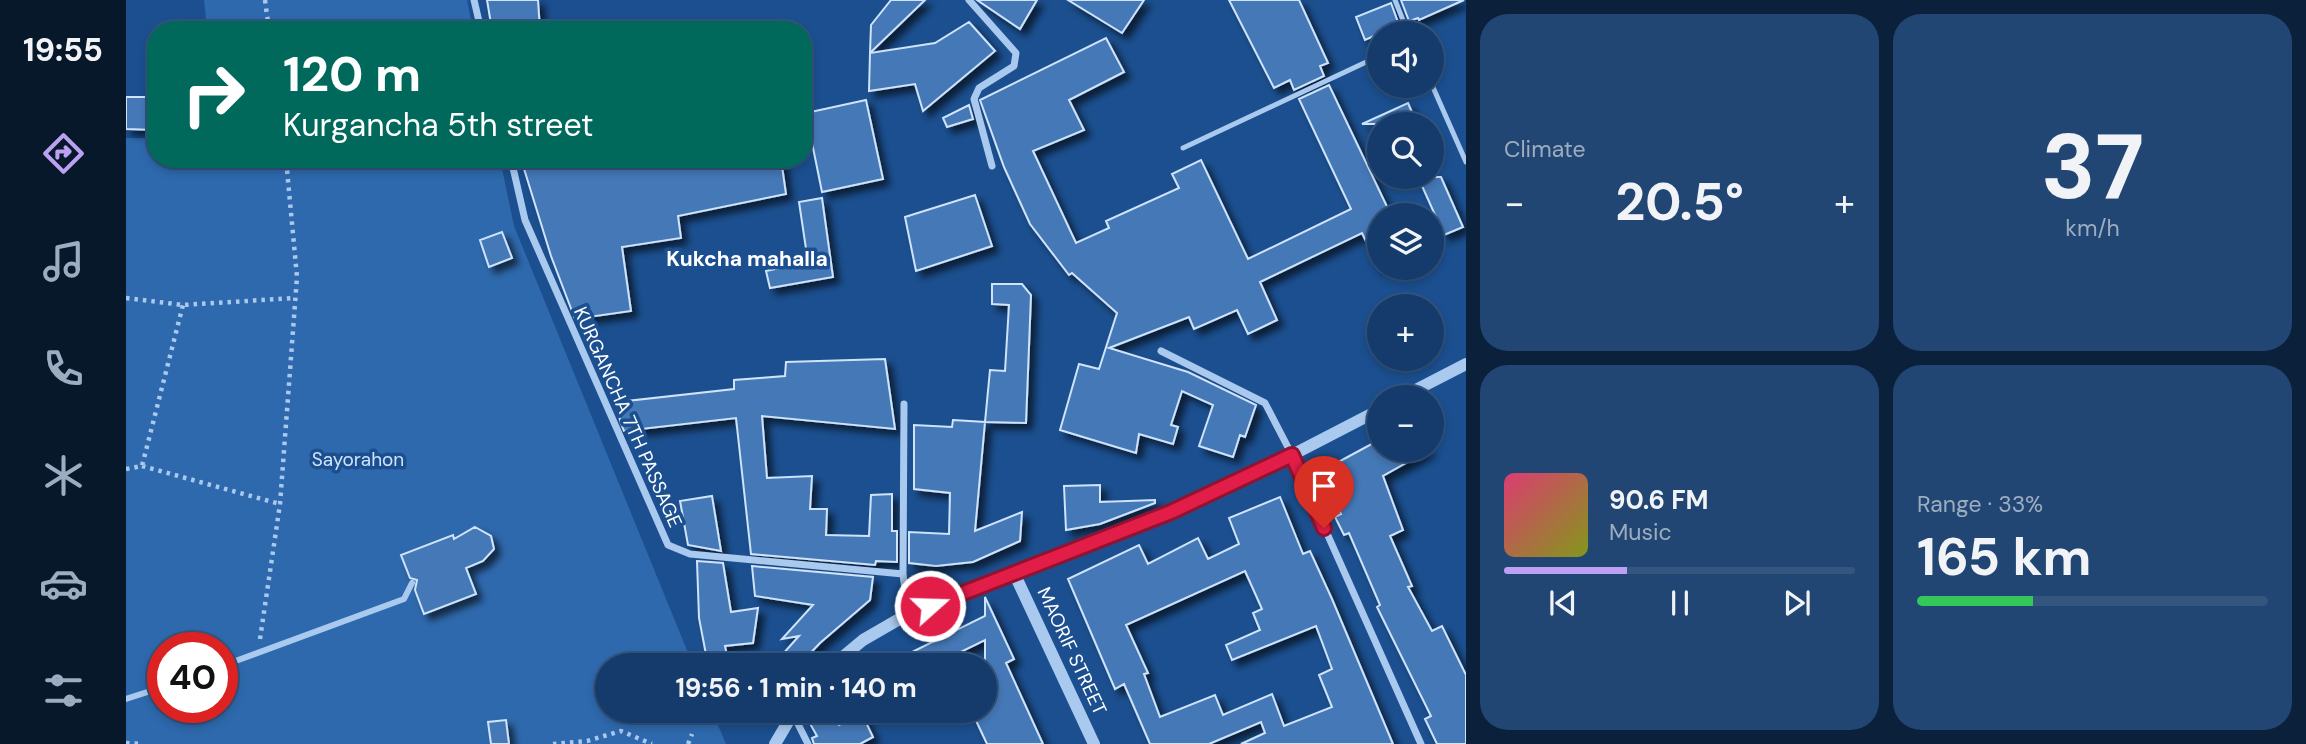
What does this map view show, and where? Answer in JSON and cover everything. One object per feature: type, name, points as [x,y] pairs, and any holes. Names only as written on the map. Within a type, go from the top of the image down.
[{"type":"street","points":[[474,0],[479,21]]},
{"type":"street","points":[[969,0],[1016,53],[1014,66],[979,88],[974,99],[992,166]]},
{"type":"street","name":"KURGANCHA 7TH PASSAGE","points":[[513,168],[525,220],[668,545],[690,554],[903,574]]},
{"type":"street","points":[[1161,351],[1265,403],[1292,455],[1421,744]]},
{"type":"street","points":[[1425,385],[1466,364]]},
{"type":"street","points":[[904,404],[903,574],[908,614]]},
{"type":"street","points":[[847,653],[863,640],[908,614],[1015,575],[1171,512],[1367,416]]},
{"type":"street","name":"MAORIF STREET","points":[[1015,575],[1094,744]]},
{"type":"street","points":[[238,661],[404,599],[412,583]]},
{"type":"street","points":[[126,699],[147,692]]},
{"type":"street","points":[[775,744],[787,723]]},
{"type":"street","points":[[799,723],[808,744]]},
{"type":"lane","points":[[1395,0],[1403,21]]},
{"type":"lane","points":[[1183,148],[1367,62]]},
{"type":"lane","points":[[1438,98],[1466,162]]},
{"type":"path","points":[[265,0],[268,21]]},
{"type":"path","points":[[258,654],[280,504],[296,265],[287,168]]},
{"type":"path","points":[[126,298],[183,305],[294,298]]},
{"type":"path","points":[[142,466],[183,305]]},
{"type":"path","points":[[126,468],[142,466],[280,504]]},
{"type":"path","points":[[553,744],[587,741],[621,731],[652,744]]},
{"type":"path","points":[[688,744],[692,734]]},
{"type":"path","points":[[126,743],[141,744]]},
{"type":"green space","points":[[204,0],[467,0],[471,21],[206,21]]},
{"type":"green space","name":"Sayorahon","points":[[126,138],[147,138],[147,168],[502,168],[514,226],[688,653],[595,653],[595,723],[717,723],[726,744],[126,744]]},
{"type":"building","points":[[487,0],[538,0],[539,21],[490,21]]},
{"type":"building","points":[[891,0],[925,0],[870,53],[871,25]]},
{"type":"building","points":[[977,0],[1037,0],[1020,29]]},
{"type":"building","points":[[1068,0],[1144,0],[1122,33]]},
{"type":"building","points":[[1229,0],[1299,0],[1328,63],[1320,66],[1324,76],[1294,90],[1290,80],[1274,88]]},
{"type":"building","points":[[1401,0],[1464,0],[1419,20],[1409,21]]},
{"type":"building","points":[[1391,3],[1398,21],[1367,21],[1365,40],[1356,17]]},
{"type":"building","points":[[969,22],[995,51],[923,111],[915,84],[869,91],[870,53],[935,43]]},
{"type":"building","points":[[1106,38],[1124,72],[1069,100],[1084,130],[1033,151],[1076,243],[1109,228],[1106,221],[1179,188],[1172,174],[1201,160],[1248,259],[1351,209],[1299,99],[1329,85],[1367,165],[1367,189],[1379,189],[1385,203],[1367,203],[1367,243],[1362,233],[1260,282],[1277,320],[1248,334],[1237,310],[1194,329],[1189,317],[1109,348],[1188,372],[1256,405],[1245,437],[1240,435],[1233,457],[1199,446],[1213,405],[1182,391],[1171,425],[1178,427],[1173,444],[1139,434],[1136,453],[1060,430],[1079,364],[1099,369],[1117,313],[1072,273],[1069,275],[1030,224],[1004,167],[980,100]]},
{"type":"building","points":[[126,97],[147,97],[147,130],[126,129]]},
{"type":"building","points":[[866,100],[883,179],[822,192],[812,143],[812,112]]},
{"type":"building","points":[[1408,103],[1412,112],[1388,112]]},
{"type":"building","points":[[969,105],[973,119],[947,127],[943,118]]},
{"type":"building","points":[[524,168],[782,168],[786,194],[678,216],[681,238],[622,247],[631,311],[575,319],[551,256]]},
{"type":"building","points":[[1444,184],[1463,227],[1444,235],[1444,203],[1430,203],[1423,189],[1444,189]]},
{"type":"building","points":[[975,195],[992,246],[916,271],[905,217]]},
{"type":"building","points":[[822,198],[833,277],[770,288],[766,271],[808,262],[799,202]]},
{"type":"building","points":[[502,232],[512,258],[489,267],[480,240]]},
{"type":"building","points":[[992,284],[1022,284],[1031,295],[1026,423],[985,422],[990,370],[1005,371],[1009,305],[992,304]]},
{"type":"building","points":[[885,359],[895,429],[762,416],[767,478],[812,476],[810,509],[827,509],[826,535],[869,536],[871,495],[892,494],[892,531],[897,531],[897,562],[876,561],[875,565],[751,554],[736,418],[624,431],[620,421],[618,402],[734,389],[734,380],[785,376],[786,362]]},
{"type":"building","points":[[953,420],[985,422],[975,531],[1022,512],[1020,541],[973,562],[936,566],[909,563],[909,532],[949,534],[950,493],[914,489],[914,425],[952,427]]},
{"type":"building","points":[[1367,446],[1367,462],[1408,462],[1383,476],[1403,530],[1390,536],[1412,586],[1408,587],[1432,631],[1442,626],[1466,675],[1466,744],[1437,744],[1425,719],[1431,716],[1377,607],[1380,605],[1349,533],[1344,535],[1335,517],[1341,514],[1318,473]]},
{"type":"building","points":[[1100,485],[1100,502],[1155,500],[1155,503],[1100,524],[1066,530],[1064,486]]},
{"type":"building","points":[[712,496],[721,551],[688,545],[680,501]]},
{"type":"building","points":[[1280,497],[1303,554],[1310,551],[1332,599],[1393,744],[1241,744],[1265,733],[1261,722],[1209,744],[1150,744],[1124,684],[1115,689],[1068,579],[1139,545],[1148,564],[1198,538],[1208,559],[1239,544],[1229,518]],"holes":[[[1245,571],[1262,609],[1253,613],[1260,630],[1226,645],[1232,660],[1316,626],[1332,669],[1319,675],[1332,707],[1284,726],[1272,694],[1223,715],[1215,695],[1160,717],[1144,674],[1148,673],[1126,625]]]},
{"type":"building","points":[[475,527],[491,536],[494,549],[483,561],[466,568],[476,594],[424,614],[415,590],[417,580],[410,578],[401,555],[453,535],[454,539]]},
{"type":"building","points":[[697,561],[723,563],[731,612],[758,608],[753,643],[725,646],[726,653],[706,653],[699,618]]},
{"type":"building","points":[[752,566],[873,577],[870,600],[810,653],[784,653],[799,636],[782,639],[813,605],[755,596]]},
{"type":"building","points":[[985,597],[1014,659],[1006,663],[1043,744],[987,744],[977,723],[997,723],[997,653],[985,653],[985,640],[958,653],[910,653],[985,616]]},
{"type":"building","points":[[506,720],[509,744],[491,744],[488,722]]},
{"type":"building","points":[[810,723],[866,723],[873,737],[860,744],[814,744],[812,738],[817,736]]},
{"type":"district","name":"Kukcha mahalla","points":[[747,259]]},
{"type":"route","points":[[930,606],[1171,512],[1292,455],[1324,528]]}]
